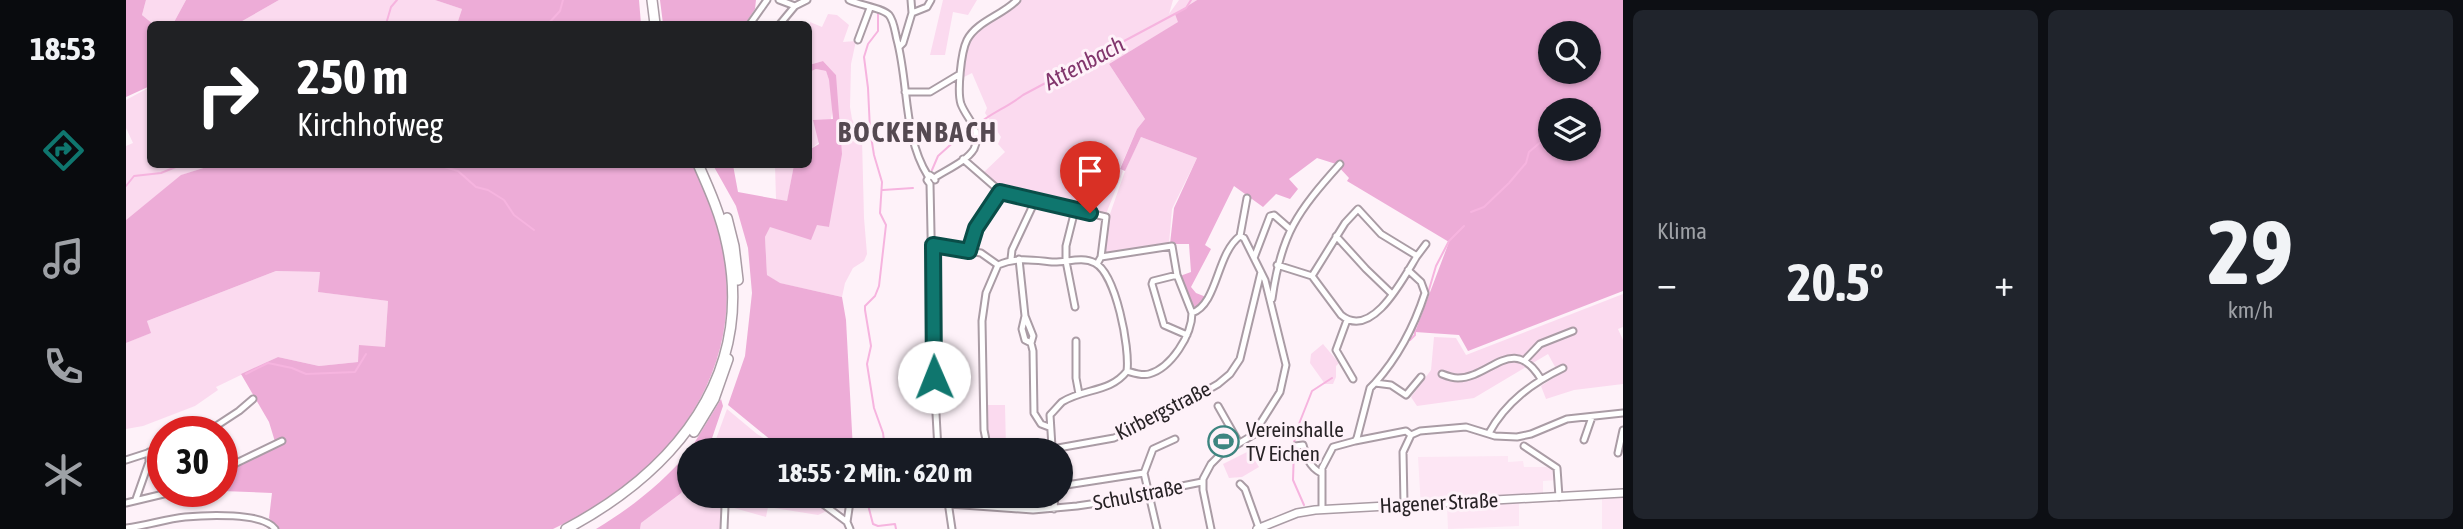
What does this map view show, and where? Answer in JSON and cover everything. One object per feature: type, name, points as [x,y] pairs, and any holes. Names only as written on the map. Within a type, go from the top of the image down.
[{"type":"highway","points":[[646,0],[649,21]]},
{"type":"highway","points":[[652,0],[655,21]]},
{"type":"highway","points":[[566,529],[625,494],[663,460],[694,421],[709,396],[718,372],[730,323],[731,272],[728,247],[716,204],[700,168]]},
{"type":"highway","points":[[579,529],[628,498],[676,455],[704,417],[724,375],[736,324],[737,272],[729,225],[707,168]]},
{"type":"main road","name":"Hagener Straße","points":[[1258,528],[1297,513],[1322,509],[1623,493]]},
{"type":"street","points":[[752,21],[767,0]]},
{"type":"street","points":[[779,0],[795,6]]},
{"type":"street","points":[[782,21],[795,6],[807,0]]},
{"type":"street","points":[[849,0],[889,15],[899,47],[912,131],[924,170],[931,179],[937,438]]},
{"type":"street","points":[[899,47],[903,43],[912,13],[911,0]]},
{"type":"street","points":[[912,13],[927,7],[932,0]]},
{"type":"street","points":[[931,179],[963,159],[974,148],[977,138],[973,123],[960,103],[960,74],[968,38],[1017,0]]},
{"type":"street","points":[[858,40],[875,9]]},
{"type":"street","points":[[905,92],[930,92],[960,74]]},
{"type":"street","points":[[963,159],[1000,192],[1106,217],[1101,257],[1097,264]]},
{"type":"street","points":[[1272,303],[1277,265],[1290,229],[1310,198],[1340,164]]},
{"type":"street","points":[[969,251],[976,228],[1000,192]]},
{"type":"street","points":[[1192,313],[1204,306],[1220,265],[1240,236],[1247,198]]},
{"type":"street","points":[[1011,259],[1012,250],[1035,201]]},
{"type":"street","points":[[1312,276],[1336,236],[1358,209],[1381,234],[1417,256]]},
{"type":"street","points":[[1075,307],[1066,261],[1066,246],[1076,210]]},
{"type":"street","points":[[1254,258],[1270,216],[1274,215],[1290,229]]},
{"type":"street","points":[[1211,529],[1202,482],[1211,464],[1253,435],[1280,392],[1284,376],[1285,357],[1272,303],[1261,272],[1247,243],[1240,236]]},
{"type":"street","points":[[1336,236],[1392,295]]},
{"type":"street","points":[[1277,265],[1312,276],[1347,320],[1358,322],[1366,320],[1392,295],[1426,244]]},
{"type":"street","points":[[933,245],[985,254],[998,265]]},
{"type":"street","points":[[1101,257],[1172,246],[1177,275],[1192,313],[1187,335],[1180,348],[1152,373],[1145,375],[1127,371]]},
{"type":"street","points":[[986,438],[982,321],[986,293],[998,265],[1011,259],[1084,260],[1097,264],[1107,276],[1121,318],[1128,352],[1127,371],[1115,384],[1079,394],[1061,403],[1050,415],[1051,438]]},
{"type":"street","points":[[1019,259],[1025,316],[1022,329],[1025,340],[1031,343],[1033,351],[1034,413],[1041,424],[1049,427]]},
{"type":"street","points":[[1355,441],[1359,434],[1367,391],[1398,354],[1412,329],[1425,293],[1421,282],[1408,270]]},
{"type":"street","name":"Kirbergstraße","points":[[1073,445],[1114,438],[1192,400],[1230,374],[1240,359],[1261,272]]},
{"type":"street","points":[[1177,275],[1153,281],[1152,284],[1164,325],[1187,335]]},
{"type":"street","points":[[1347,320],[1336,350],[1353,379]]},
{"type":"street","points":[[1524,361],[1540,344],[1573,331]]},
{"type":"street","points":[[1076,341],[1079,394]]},
{"type":"street","points":[[1442,374],[1461,378],[1509,358],[1524,361],[1541,379]]},
{"type":"street","points":[[1489,433],[1506,408],[1541,379],[1563,368]]},
{"type":"street","points":[[1375,383],[1391,385],[1406,395],[1421,377]]},
{"type":"street","points":[[231,416],[253,399]]},
{"type":"street","points":[[1218,406],[1240,443]]},
{"type":"street","points":[[1404,504],[1404,445],[1411,435],[1420,431],[1466,427],[1517,437],[1567,419],[1623,413]]},
{"type":"street","points":[[1584,440],[1592,417]]},
{"type":"street","points":[[1618,453],[1623,430]]},
{"type":"street","points":[[1322,509],[1321,473],[1333,447],[1406,431],[1411,435]]},
{"type":"street","points":[[1157,529],[1144,473],[1153,449],[1175,439]]},
{"type":"street","points":[[238,462],[282,441]]},
{"type":"street","points":[[1295,446],[1303,445],[1314,469],[1321,473]]},
{"type":"street","points":[[1524,446],[1557,468],[1559,497]]},
{"type":"street","points":[[126,460],[147,453]]},
{"type":"street","points":[[136,499],[147,468]]},
{"type":"street","points":[[1073,484],[1144,473]]},
{"type":"street","name":"Schulstraße","points":[[1005,508],[1054,509],[1149,494],[1202,482]]},
{"type":"street","name":"Hagener Straße","points":[[1240,484],[1245,489],[1258,528]]},
{"type":"street","points":[[126,503],[147,497]]},
{"type":"street","points":[[723,529],[725,508]]},
{"type":"street","points":[[828,508],[847,522],[850,529]]},
{"type":"street","points":[[847,522],[849,508]]},
{"type":"street","points":[[949,508],[952,529]]},
{"type":"street","points":[[126,528],[185,517],[231,517],[254,518],[269,523],[275,529]]},
{"type":"shaded area","points":[[126,0],[146,0],[142,15],[149,21],[147,21],[147,87],[126,97]]},
{"type":"shaded area","points":[[146,0],[186,0],[175,21],[149,21],[142,15]]},
{"type":"shaded area","points":[[186,0],[279,0],[242,21],[175,21]]},
{"type":"shaded area","points":[[279,0],[435,0],[462,9],[458,21],[242,21]]},
{"type":"shaded area","points":[[435,0],[639,0],[641,21],[458,21],[462,9]]},
{"type":"shaded area","points":[[660,0],[756,0],[755,9],[747,21],[663,21]]},
{"type":"shaded area","points":[[943,0],[977,0],[968,15],[953,12],[945,55],[930,55]]},
{"type":"shaded area","points":[[1020,0],[1173,0],[1169,14],[1179,0],[1197,0],[1176,14],[1179,22],[1109,64],[1145,119],[1137,129],[1120,168],[1123,171],[1106,214],[1000,190],[982,174],[1005,152],[998,144],[1001,137],[985,113],[987,108],[972,73],[964,77],[967,51],[973,36],[979,30]]},
{"type":"shaded area","points":[[1197,0],[1623,0],[1623,291],[1468,351],[1459,335],[1415,332],[1449,242],[1347,181],[1349,178],[1336,164],[1317,158],[1289,179],[1298,189],[1290,199],[1276,194],[1263,207],[1234,186],[1205,245],[1211,249],[1191,287],[1196,293],[1206,297],[1203,305],[1195,309],[1191,307],[1180,276],[1191,272],[1189,244],[1170,244],[1174,208],[1197,158],[1141,137],[1125,171],[1120,169],[1137,129],[1145,119],[1109,64],[1178,22],[1175,14]]},
{"type":"shaded area","points":[[828,14],[837,15],[849,25],[843,42],[856,41],[851,64],[850,107],[852,119],[862,139],[867,254],[864,261],[853,268],[845,283],[842,297],[779,283],[767,275],[765,237],[770,226],[817,224],[829,227],[836,75],[823,61],[812,64],[812,23],[822,27]]},
{"type":"shaded area","points":[[823,61],[836,75],[842,154],[829,227],[817,225],[811,240],[770,227],[765,237],[767,275],[780,283],[842,297],[846,320],[852,438],[768,438],[728,405],[745,356],[752,293],[748,248],[736,206],[715,168],[734,168],[738,192],[787,201],[793,168],[812,168],[812,148],[819,144],[813,120],[833,119],[826,71],[812,71],[812,64]]},
{"type":"shaded area","points":[[812,70],[826,71],[833,104],[825,135],[812,148]]},
{"type":"shaded area","points":[[147,89],[147,168],[204,168],[182,175],[126,220],[126,146],[133,143],[126,128],[126,100]]},
{"type":"shaded area","points":[[1141,137],[1197,158],[1172,209],[1169,243],[1105,253],[1110,214],[1126,168]]},
{"type":"shaded area","points":[[203,168],[693,168],[712,210],[724,255],[727,298],[722,340],[709,381],[688,420],[659,456],[614,495],[553,529],[278,529],[269,518],[272,493],[238,492],[238,463],[276,445],[269,422],[241,374],[278,357],[319,366],[358,362],[359,345],[385,347],[388,301],[318,292],[320,272],[276,271],[147,321],[151,333],[126,343],[126,220],[181,175]]},
{"type":"shaded area","points":[[775,168],[793,168],[787,202],[776,199]]},
{"type":"shaded area","points":[[276,271],[320,272],[319,292],[388,301],[385,347],[358,362],[319,366],[278,357],[216,387],[218,390],[195,406],[169,416],[147,416],[147,424],[126,429],[126,343],[150,333],[147,321]]},
{"type":"shaded area","points":[[1623,294],[1623,327],[1618,329],[1623,340],[1623,384],[1574,390],[1546,399],[1541,386],[1559,374],[1548,354],[1474,398],[1417,406],[1411,397],[1431,370],[1434,337],[1456,338],[1466,355]]},
{"type":"shaded area","points":[[1323,344],[1339,363],[1333,384],[1325,384],[1310,363],[1311,354]]},
{"type":"shaded area","points":[[721,399],[723,406],[712,438],[697,438]]},
{"type":"shaded area","points":[[986,405],[1005,405],[1006,438],[987,436]]},
{"type":"shaded area","points":[[727,409],[764,438],[716,438]]},
{"type":"shaded area","points":[[1249,451],[1259,467],[1242,477],[1229,478],[1223,464]]},
{"type":"shaded area","points":[[1508,456],[1508,462],[1523,461],[1524,467],[1548,467],[1555,470],[1557,480],[1543,481],[1543,493],[1519,495],[1519,526],[1448,529],[1447,506],[1421,508],[1418,457]]},
{"type":"shaded area","points":[[677,464],[677,496],[641,523],[640,529],[596,529],[646,494]]},
{"type":"shaded area","points":[[677,496],[677,508],[723,508],[722,529],[640,529],[641,523]]},
{"type":"shaded area","points":[[1623,498],[1623,529],[1602,529],[1602,499]]},
{"type":"shaded area","points":[[734,508],[768,508],[766,517]]},
{"type":"shaded area","points":[[774,508],[829,510],[818,515]]},
{"type":"waterway","points":[[387,21],[391,7],[397,0]]},
{"type":"waterway","points":[[551,21],[560,11],[563,0]]},
{"type":"waterway","name":"Attenbach","points":[[977,125],[1023,95],[1186,8],[1191,0]]},
{"type":"waterway","name":"BOCKENBACH","points":[[878,11],[878,31],[868,44],[864,57],[870,130],[882,182],[880,213],[886,225],[879,286],[865,310],[871,346],[867,364],[874,408],[884,438]]},
{"type":"waterway","name":"Attenbach","points":[[932,170],[938,156],[968,129]]},
{"type":"waterway","points":[[1471,212],[1484,207],[1509,183],[1526,163],[1529,152],[1538,144]]},
{"type":"waterway","points":[[126,186],[134,176],[161,173],[173,168]]},
{"type":"waterway","points":[[448,168],[458,171],[476,187],[488,190],[504,200],[514,215],[534,230]]},
{"type":"waterway","name":"Attenbach","points":[[883,190],[913,188]]},
{"type":"waterway","points":[[1428,293],[1436,266],[1449,241],[1464,226]]},
{"type":"waterway","points":[[1410,340],[1415,335],[1426,297]]},
{"type":"waterway","points":[[246,374],[268,363],[306,374],[355,372],[366,354]]},
{"type":"waterway","points":[[1294,443],[1312,391],[1332,378]]},
{"type":"waterway","points":[[1294,449],[1293,480],[1304,505]]},
{"type":"waterway","name":"BOCKENBACH","points":[[869,508],[873,524],[895,524],[896,529]]},
{"type":"place","name":"Vereinshalle TV Eichen","points":[[1223,442]]},
{"type":"district","name":"BOCKENBACH","points":[[918,132]]},
{"type":"route","points":[[934,377],[933,245],[969,251],[976,228],[1000,192],[1090,213]]}]
